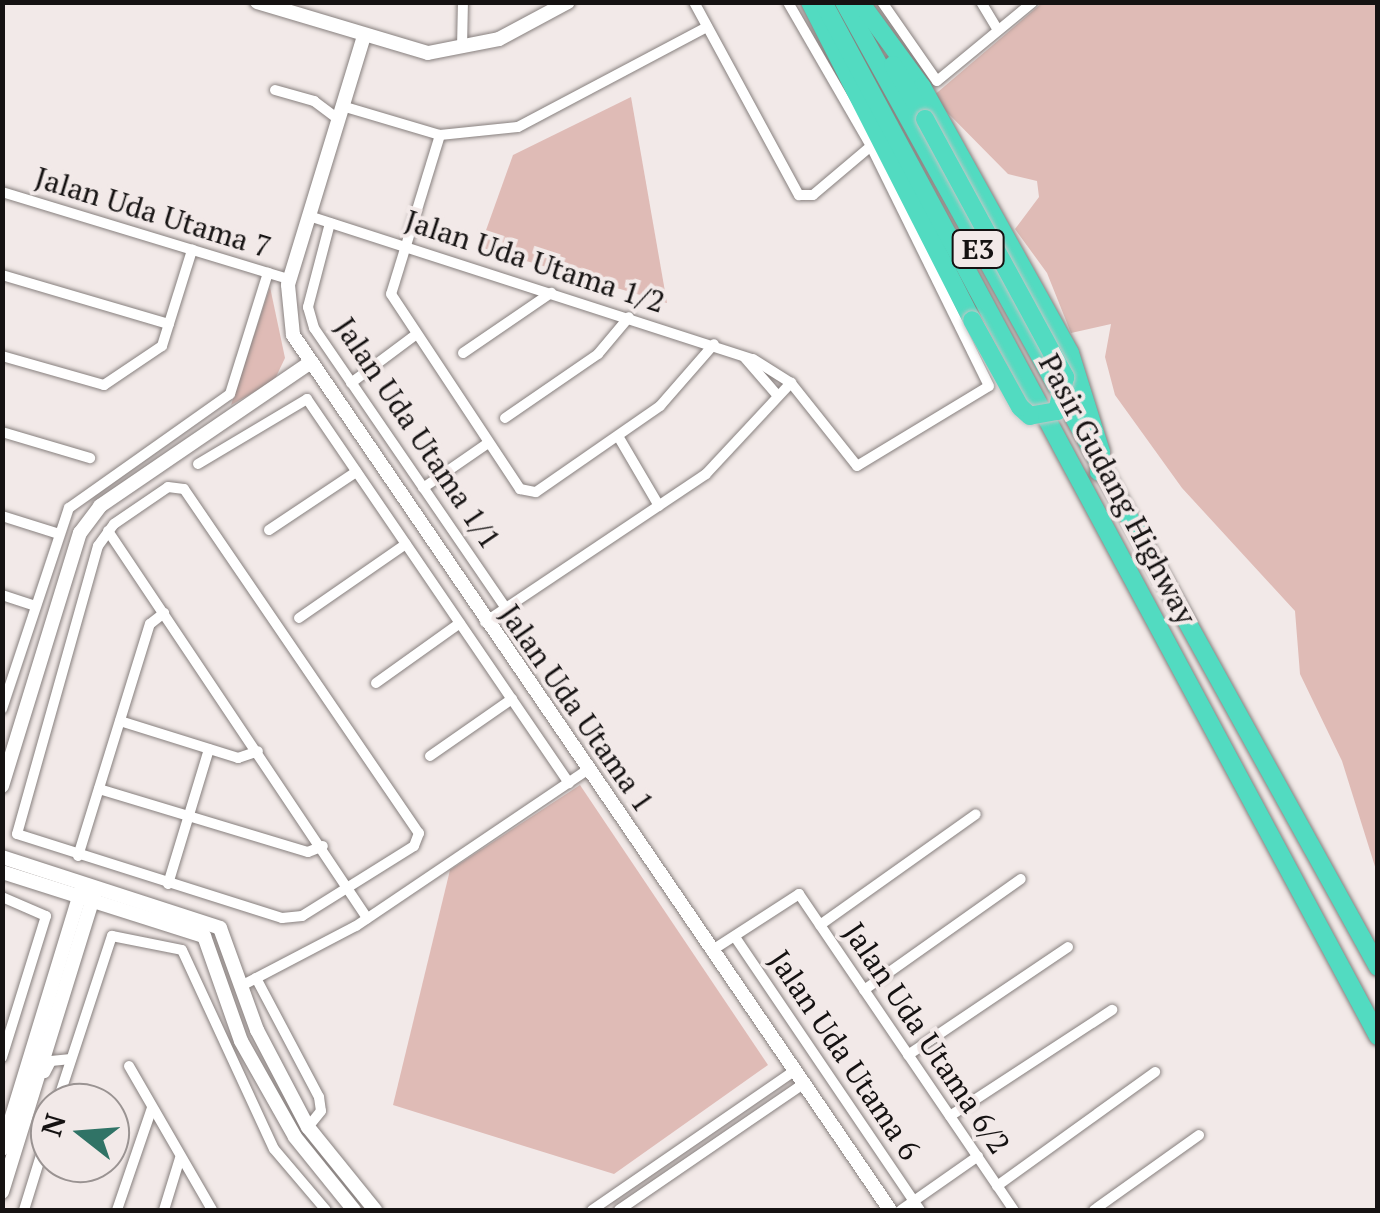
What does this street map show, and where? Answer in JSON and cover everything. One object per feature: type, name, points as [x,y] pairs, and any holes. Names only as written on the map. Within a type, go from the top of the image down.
[{"type":"highway","points":[[810,2],[1020,407],[1030,416],[1057,411],[1065,377],[859,2]]},
{"type":"highway","name":"Pasir Gudang Highway","points":[[823,2],[878,86],[1378,966]]},
{"type":"highway","name":"Pasir Gudang Highway","points":[[844,2],[878,86],[1378,1036]]},
{"type":"highway","points":[[859,2],[922,88],[1070,354],[1102,452],[1099,472]]},
{"type":"street","points":[[257,2],[419,53],[499,39],[568,2]]},
{"type":"street","points":[[462,48],[463,2]]},
{"type":"street","points":[[694,2],[799,195],[807,196],[871,146]]},
{"type":"street","points":[[485,622],[706,474],[791,383],[853,467],[989,389],[871,146],[788,2]]},
{"type":"street","points":[[882,2],[933,81],[1033,2]]},
{"type":"street","points":[[982,2],[998,30]]},
{"type":"street","points":[[275,90],[340,113],[440,135],[539,119],[707,28]]},
{"type":"street","name":"Jalan Uda Utama 1","points":[[364,36],[290,279],[293,335],[325,390],[890,1210]]},
{"type":"street","points":[[440,135],[391,294],[414,336],[515,484],[531,494],[618,436],[660,406],[714,344]]},
{"type":"street","name":"Jalan Uda Utama 7","points":[[2,192],[290,279]]},
{"type":"street","name":"Jalan Uda Utama 1/2","points":[[309,216],[714,344],[791,383]]},
{"type":"street","name":"Jalan Uda Utama 1/1","points":[[330,223],[308,307],[351,383],[506,608]]},
{"type":"street","points":[[2,356],[104,386],[162,346],[192,250]]},
{"type":"street","points":[[2,709],[7,679],[56,533],[77,500],[230,394],[268,273]]},
{"type":"street","points":[[2,274],[169,324]]},
{"type":"street","points":[[463,353],[551,293]]},
{"type":"street","points":[[505,418],[598,354],[629,317]]},
{"type":"street","points":[[282,382],[293,335]]},
{"type":"street","points":[[351,383],[414,336]]},
{"type":"street","name":"Jalan Uda Utama 1/2","points":[[746,358],[777,395]]},
{"type":"street","points":[[2,786],[80,533],[100,506],[308,364]]},
{"type":"street","points":[[282,382],[306,378],[325,390]]},
{"type":"street","points":[[198,464],[300,399],[356,472],[568,782]]},
{"type":"street","points":[[2,432],[90,458]]},
{"type":"street","points":[[618,436],[660,506]]},
{"type":"street","points":[[423,488],[488,442]]},
{"type":"street","points":[[268,530],[356,472]]},
{"type":"street","points":[[168,487],[184,489],[412,820],[414,846],[288,919],[78,856],[22,840],[16,824],[108,530],[168,487]]},
{"type":"street","points":[[2,516],[56,533]]},
{"type":"street","points":[[108,530],[323,846],[367,918]]},
{"type":"street","points":[[300,618],[406,544]]},
{"type":"street","points":[[2,595],[32,605]]},
{"type":"street","points":[[78,856],[150,624],[164,613]]},
{"type":"street","points":[[376,683],[460,623]]},
{"type":"street","points":[[430,756],[512,699]]},
{"type":"street","points":[[120,721],[246,758],[258,751]]},
{"type":"street","points":[[168,884],[208,749]]},
{"type":"street","points":[[250,981],[356,926],[587,770]]},
{"type":"street","points":[[98,789],[308,852],[323,846]]},
{"type":"street","points":[[820,924],[976,814]]},
{"type":"street","points":[[2,842],[10,859],[88,890],[210,920],[226,938],[319,1098],[320,1111],[308,1126]]},
{"type":"street","points":[[2,872],[54,888],[88,890],[119,908],[204,936],[241,1041],[296,1138],[354,1210]]},
{"type":"street","points":[[864,990],[1021,878]]},
{"type":"street","points":[[54,888],[80,918]]},
{"type":"street","points":[[2,1149],[88,890]]},
{"type":"street","name":"Jalan Uda Utama 6/2","points":[[735,937],[799,894],[1014,1210]]},
{"type":"street","points":[[2,897],[45,910],[2,1056]]},
{"type":"street","points":[[80,918],[119,908]]},
{"type":"street","points":[[71,1059],[54,1046],[80,918]]},
{"type":"street","points":[[63,1083],[106,944],[121,932],[182,950],[274,1150],[326,1210]]},
{"type":"street","points":[[712,951],[735,937]]},
{"type":"street","name":"Jalan Uda Utama 6","points":[[735,937],[917,1206]]},
{"type":"street","points":[[908,1055],[1068,948]]},
{"type":"street","points":[[250,981],[256,1030],[308,1126],[375,1210]]},
{"type":"street","points":[[204,996],[225,988]]},
{"type":"street","points":[[2,1192],[64,992]]},
{"type":"street","points":[[950,1116],[1112,1010]]},
{"type":"street","points":[[26,1118],[48,1064],[71,1059]]},
{"type":"street","points":[[130,1066],[212,1210]]},
{"type":"street","points":[[998,1186],[1155,1072]]},
{"type":"street","points":[[592,1210],[799,1078]]},
{"type":"street","points":[[619,1210],[799,1078]]},
{"type":"street","points":[[117,1210],[152,1108]]},
{"type":"street","points":[[1094,1210],[1199,1135]]},
{"type":"street","points":[[902,1210],[917,1206],[978,1156]]},
{"type":"street","points":[[164,1210],[180,1158]]},
{"type":"street","points":[[24,1210],[32,1183]]},
{"type":"shaded area","points":[[1042,3],[1377,3],[1377,873],[1342,761],[1300,674],[1295,611],[1182,488],[1115,395],[1105,357],[1111,324],[1071,333],[1047,273],[1015,229],[1039,197],[1037,181],[1008,174],[932,97]]},
{"type":"shaded area","points":[[631,97],[667,303],[480,247],[513,155]]},
{"type":"shaded area","points":[[270,287],[285,358],[274,381],[231,405]]},
{"type":"shaded area","points":[[580,785],[768,1065],[614,1174],[393,1105],[450,870]]}]
